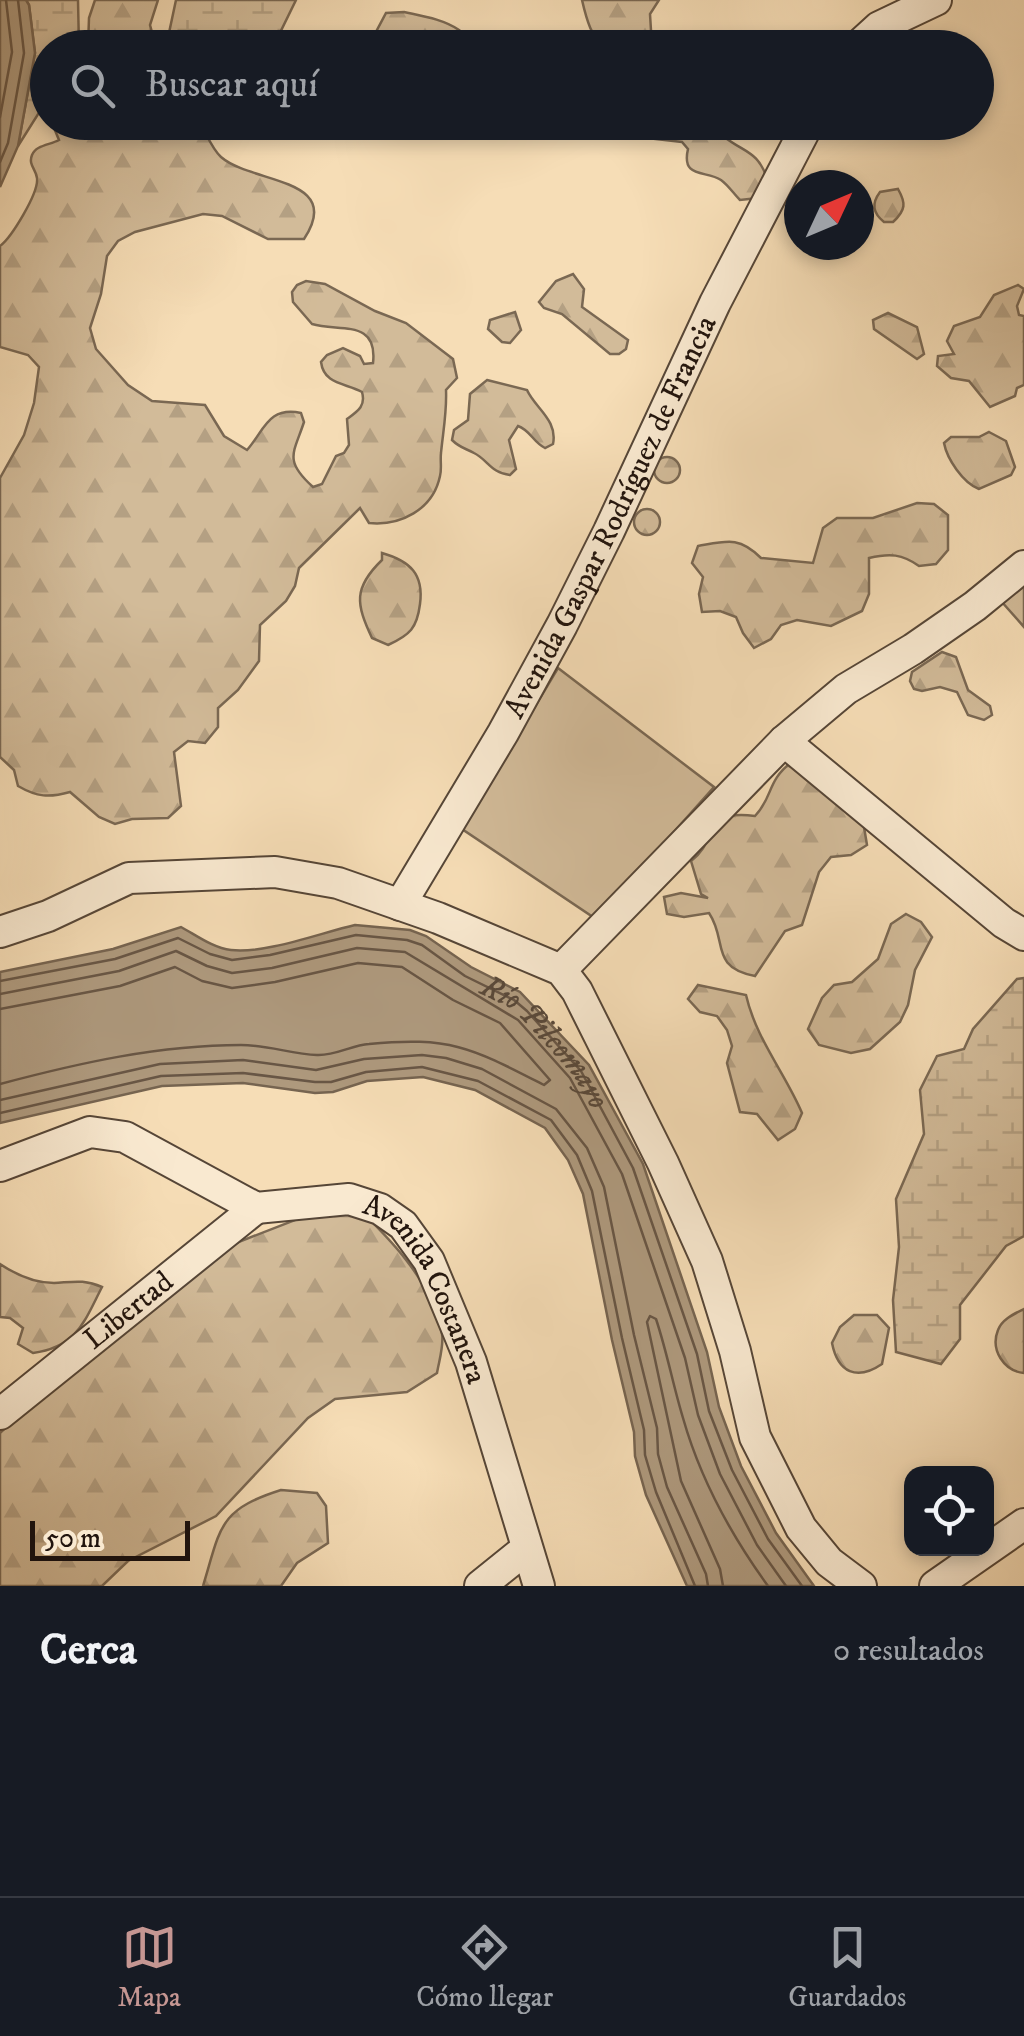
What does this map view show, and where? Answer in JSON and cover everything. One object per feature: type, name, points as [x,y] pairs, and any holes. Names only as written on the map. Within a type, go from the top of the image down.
[{"type":"street","points":[[875,30],[936,0]]},
{"type":"street","name":"Avenida Gaspar Rodríguez de Francia","points":[[400,905],[503,733],[562,624],[715,303],[801,140]]},
{"type":"street","points":[[561,970],[784,741],[846,689],[913,649],[1024,566]]},
{"type":"street","points":[[784,741],[1004,924],[1024,935]]},
{"type":"street","points":[[0,932],[48,916],[129,878],[276,872],[338,883],[561,970],[577,990],[708,1260],[755,1437],[801,1528],[829,1562],[861,1586]]},
{"type":"street","points":[[0,1166],[90,1132],[125,1137],[256,1208]]},
{"type":"street","name":"Avenida Costanera","points":[[256,1208],[349,1199],[380,1209],[403,1225],[429,1260],[471,1362],[539,1586]]},
{"type":"street","name":"Libertad","points":[[0,1414],[256,1208]]},
{"type":"street","points":[[935,1586],[1024,1524]]},
{"type":"street","points":[[480,1586],[526,1549]]},
{"type":"green space","points":[[26,0],[78,0],[79,30],[32,30]]},
{"type":"green space","points":[[95,0],[158,0],[151,30],[89,30]]},
{"type":"green space","points":[[176,0],[296,0],[281,30],[170,30]]},
{"type":"green space","points":[[582,0],[659,0],[650,14],[651,30],[591,29]]},
{"type":"green space","points":[[386,13],[432,18],[459,30],[377,30]]},
{"type":"green space","points":[[30,80],[30,127],[18,146]]},
{"type":"green space","points":[[59,140],[209,140],[221,157],[235,166],[290,185],[313,204],[313,219],[304,239],[268,239],[222,216],[203,214],[135,232],[118,241],[107,256],[90,328],[96,349],[128,385],[152,401],[205,405],[224,436],[247,450],[274,417],[301,413],[304,422],[294,463],[313,487],[322,484],[336,456],[349,445],[347,419],[360,408],[363,397],[362,392],[326,375],[321,362],[343,348],[360,356],[364,364],[373,363],[373,349],[363,333],[312,324],[293,302],[292,292],[306,281],[325,284],[406,323],[453,359],[457,378],[446,390],[441,473],[430,498],[423,507],[392,522],[369,523],[360,508],[299,568],[286,601],[260,625],[259,661],[238,690],[218,708],[218,727],[205,743],[188,741],[174,752],[181,806],[168,818],[132,819],[115,824],[99,817],[70,792],[43,795],[18,786],[14,770],[0,757],[0,478],[24,435],[39,367],[28,355],[0,347],[0,246],[34,194],[37,178],[31,162],[40,147]]},
{"type":"green space","points":[[664,140],[729,140],[755,158],[768,180],[758,198],[740,200],[721,180],[691,169],[688,149],[682,142]]},
{"type":"green space","points":[[898,189],[902,210],[893,222],[884,222],[876,212],[874,204],[880,192]]},
{"type":"green space","points":[[573,274],[584,289],[582,307],[628,340],[626,349],[619,354],[610,354],[562,314],[544,308],[539,302],[556,281]]},
{"type":"green space","points":[[1018,285],[1024,289],[1017,306],[1019,315],[1024,316],[1024,385],[1017,388],[1015,396],[990,407],[969,381],[951,378],[937,366],[938,356],[954,354],[947,341],[954,326],[980,317],[994,295]]},
{"type":"green space","points":[[515,312],[521,330],[510,343],[502,342],[488,329],[490,320]]},
{"type":"green space","points":[[888,313],[917,327],[924,354],[917,359],[874,329],[873,320]]},
{"type":"green space","points":[[487,380],[527,390],[554,436],[553,444],[545,448],[518,426],[509,440],[516,469],[510,475],[498,472],[452,440],[454,430],[468,420],[470,394]]},
{"type":"green space","points":[[989,432],[1006,441],[1015,467],[1011,475],[979,489],[957,470],[944,443],[951,437],[979,437]]},
{"type":"green space","points":[[667,457],[676,461],[680,470],[676,479],[667,483],[658,479],[654,470],[658,461]]},
{"type":"green space","points":[[917,503],[934,504],[948,515],[948,550],[936,564],[919,566],[896,556],[869,558],[869,594],[862,611],[831,626],[797,620],[781,625],[771,639],[754,648],[736,617],[720,611],[702,612],[699,594],[703,577],[692,563],[698,546],[739,543],[761,558],[813,563],[823,528],[837,518],[873,518]]},
{"type":"green space","points":[[647,509],[656,513],[660,522],[656,531],[647,535],[638,531],[634,522],[638,513]]},
{"type":"green space","points":[[382,553],[413,570],[421,594],[414,625],[388,645],[372,638],[360,606],[362,588],[382,560]]},
{"type":"green space","points":[[1024,583],[1024,627],[1001,601]]},
{"type":"green space","points":[[942,652],[956,657],[968,690],[990,706],[992,715],[984,720],[968,715],[957,692],[940,687],[914,689],[910,681],[912,672]]},
{"type":"green space","points":[[558,668],[714,787],[596,919],[462,829]]},
{"type":"green space","points":[[793,761],[864,827],[867,845],[851,855],[831,857],[819,872],[802,925],[785,931],[755,976],[741,972],[725,959],[709,913],[684,917],[667,914],[664,897],[681,893],[708,898],[701,894],[691,861],[719,821],[738,815],[755,816],[778,775]]},
{"type":"green space","points":[[906,914],[921,922],[932,937],[915,970],[900,1022],[870,1049],[851,1053],[819,1045],[808,1029],[822,998],[834,985],[852,982],[878,959],[891,924]]},
{"type":"green space","points":[[1024,978],[1024,1236],[1006,1246],[960,1305],[960,1339],[941,1364],[896,1352],[896,1199],[924,1134],[920,1090],[937,1056],[964,1049],[973,1029],[1017,979]]},
{"type":"green space","points":[[698,985],[746,995],[764,1041],[802,1113],[795,1129],[778,1140],[757,1114],[740,1112],[727,1063],[732,1046],[727,1030],[717,1016],[700,1012],[688,999]]},
{"type":"green space","points":[[349,1199],[406,1260],[429,1295],[442,1334],[437,1373],[407,1392],[335,1399],[308,1418],[216,1516],[128,1561],[102,1586],[0,1586],[0,1433],[90,1346],[236,1243]]},
{"type":"green space","points":[[0,1264],[40,1281],[84,1282],[102,1287],[84,1322],[69,1339],[33,1353],[18,1344],[23,1328],[10,1318],[0,1317]]},
{"type":"green space","points":[[1024,1309],[1024,1373],[1010,1368],[1000,1358],[996,1338],[1002,1323]]},
{"type":"green space","points":[[854,1315],[877,1315],[889,1328],[882,1364],[857,1373],[839,1361],[832,1343],[840,1327]]},
{"type":"green space","points":[[281,1490],[317,1493],[326,1506],[328,1543],[297,1563],[281,1586],[203,1586],[225,1523],[245,1505]]},
{"type":"water","points":[[0,0],[26,0],[32,30],[30,80],[18,146],[0,187]]},
{"type":"water","name":"Río Pilcomayo","points":[[355,925],[410,930],[426,936],[471,967],[520,992],[589,1065],[643,1164],[741,1466],[776,1533],[814,1586],[687,1586],[646,1495],[635,1456],[634,1432],[583,1194],[568,1160],[545,1128],[475,1090],[423,1077],[367,1081],[333,1092],[315,1093],[243,1083],[162,1086],[0,1123],[0,972],[113,949],[181,927],[218,947],[245,950]]}]
